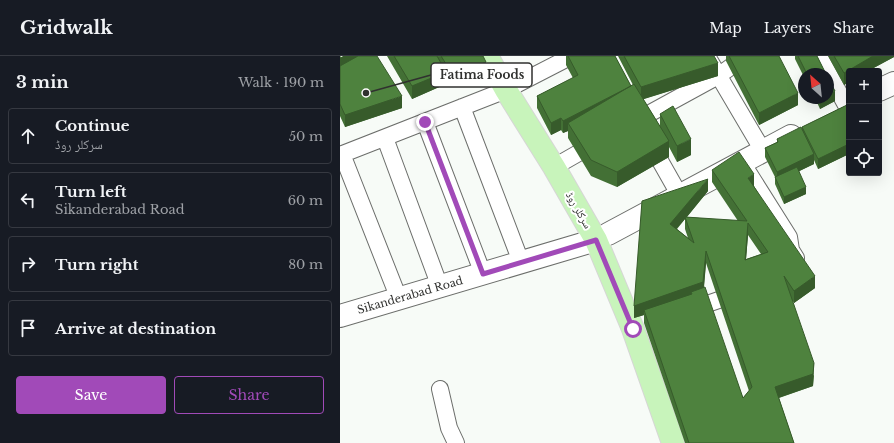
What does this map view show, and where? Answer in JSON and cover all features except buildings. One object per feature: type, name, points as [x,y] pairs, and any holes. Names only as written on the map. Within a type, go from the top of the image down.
[{"type":"main road","name":"سرکلر روڈ","points":[[487,56],[506,90],[554,167],[602,237],[672,443]]},
{"type":"main road","points":[[602,237],[647,324],[682,443]]},
{"type":"street","points":[[398,299],[341,155],[506,90],[572,56]]},
{"type":"street","points":[[707,56],[763,151]]},
{"type":"street","points":[[554,167],[613,134],[634,114],[718,76],[746,56]]},
{"type":"street","points":[[819,56],[843,109]]},
{"type":"street","points":[[882,89],[894,83]]},
{"type":"street","points":[[462,107],[521,262]]},
{"type":"street","points":[[634,114],[680,196]]},
{"type":"street","points":[[425,122],[483,274]]},
{"type":"street","name":"Sikanderabad Road","points":[[340,316],[602,237],[805,129]]},
{"type":"street","points":[[385,138],[440,287]]},
{"type":"street","points":[[743,162],[789,237],[791,250],[806,272]]},
{"type":"street","points":[[676,314],[708,312],[736,294],[740,309]]},
{"type":"street","points":[[440,389],[449,428],[455,442]]},
{"type":"place","name":"Fatima Foods","points":[[366,93]]},
{"type":"route","points":[[425,122],[483,274],[596,240],[633,329]]}]
